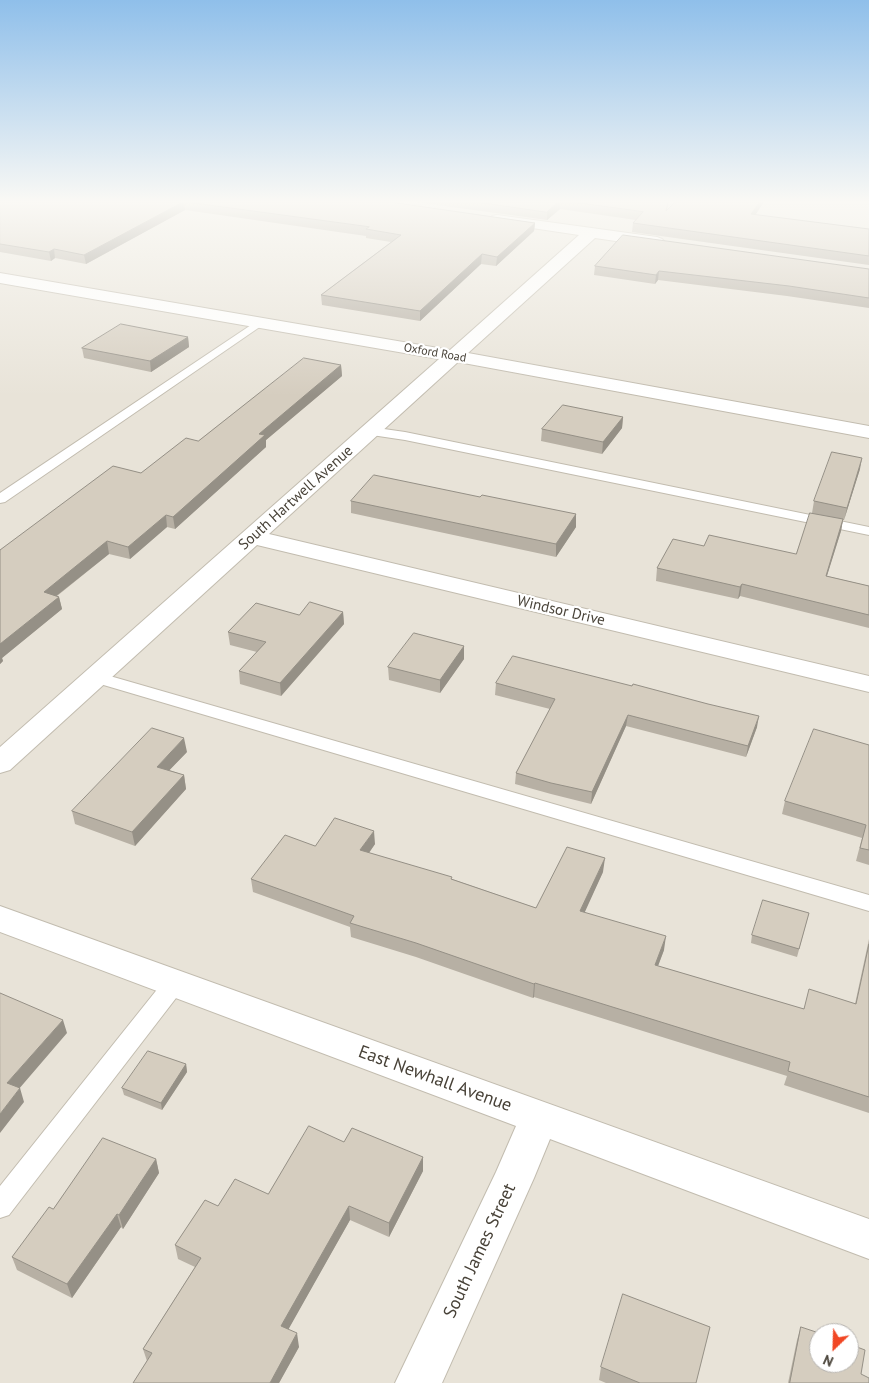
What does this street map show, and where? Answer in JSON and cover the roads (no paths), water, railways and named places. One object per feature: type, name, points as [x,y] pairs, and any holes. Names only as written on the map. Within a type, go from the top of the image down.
[{"type":"street","name":"South Hartwell Avenue","points":[[0,763],[553,267]]},
{"type":"street","name":"Oxford Road","points":[[0,278],[453,356],[869,432]]},
{"type":"street","name":"Windsor Drive","points":[[253,537],[869,684]]},
{"type":"street","name":"East Newhall Avenue","points":[[0,919],[869,1239]]},
{"type":"street","name":"South James Street","points":[[418,1383],[514,1178],[539,1117]]},
{"type":"lane","points":[[0,499],[260,322]]},
{"type":"lane","points":[[370,431],[405,436],[869,531]]},
{"type":"lane","points":[[96,677],[217,714],[869,903]]},
{"type":"lane","points":[[0,1206],[175,983]]}]
